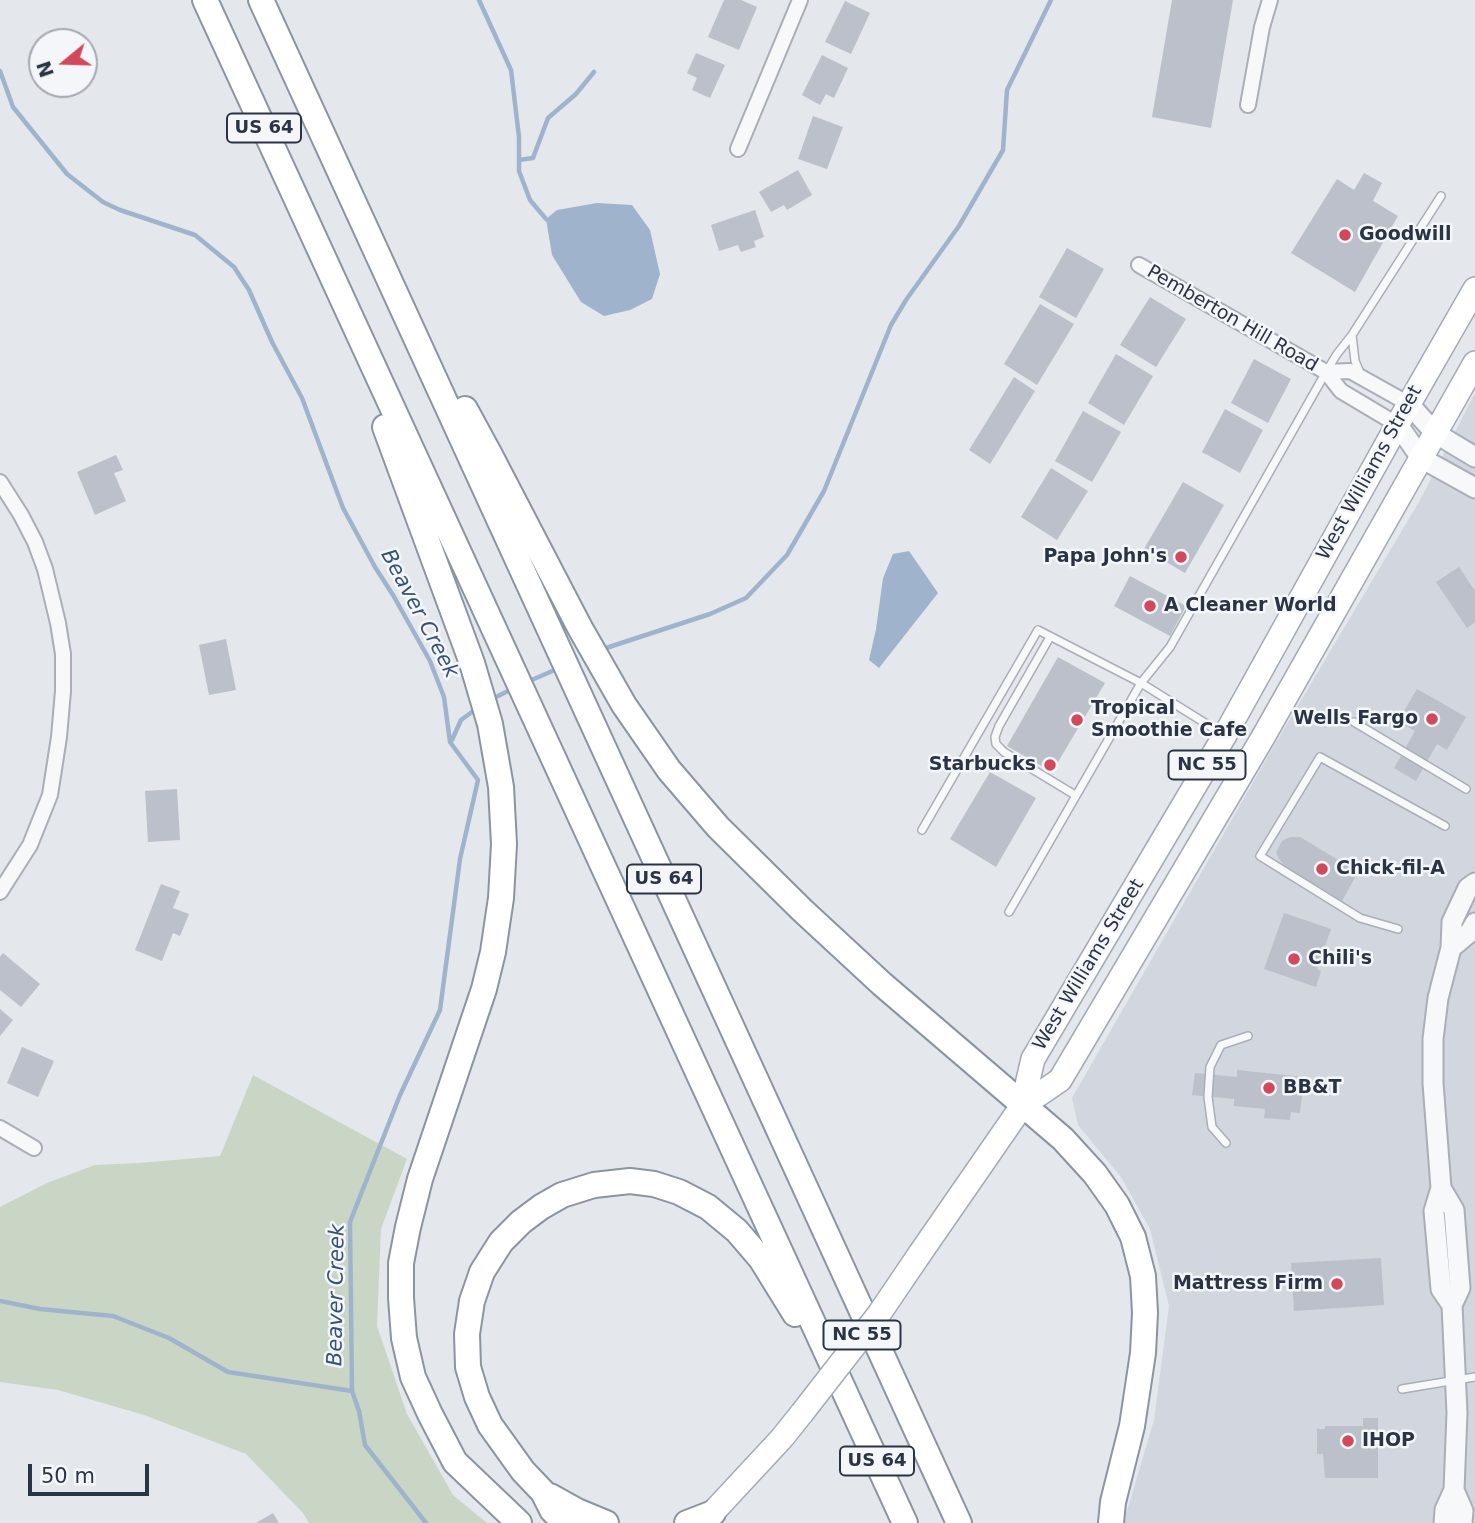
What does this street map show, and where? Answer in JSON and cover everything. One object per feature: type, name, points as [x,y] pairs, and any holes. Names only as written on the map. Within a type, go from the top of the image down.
[{"type":"highway","name":"US 64","points":[[205,0],[905,1523]]},
{"type":"highway","name":"US 64","points":[[261,0],[959,1523]]},
{"type":"highway","points":[[368,234],[491,455],[580,628],[624,705],[669,770],[718,827],[802,910],[882,984],[1063,1139],[1095,1174],[1117,1205],[1133,1237],[1143,1276],[1145,1313],[1143,1353],[1132,1426],[1113,1502],[1111,1523]]},
{"type":"highway","points":[[322,255],[472,663],[489,724],[501,788],[504,844],[501,898],[493,952],[484,989],[420,1179],[401,1263],[401,1298],[404,1338],[414,1377],[455,1462],[519,1523]]},
{"type":"highway","points":[[565,1523],[552,1510],[543,1492],[490,1425],[477,1397],[468,1367],[467,1334],[472,1301],[482,1272],[501,1242],[521,1222],[562,1195],[594,1185],[630,1181],[654,1184],[679,1192],[708,1207],[737,1231],[761,1259],[849,1400]]},
{"type":"highway","points":[[543,1492],[606,1523]]},
{"type":"highway","points":[[687,1523],[708,1518]]},
{"type":"main road","name":"West Williams Street","points":[[1022,1106],[1033,1059],[1224,735],[1475,289]]},
{"type":"main road","name":"West Williams Street","points":[[1022,1106],[1060,1080],[1262,738],[1475,363]]},
{"type":"main road","name":"NC 55","points":[[708,1518],[782,1438],[879,1314],[1022,1106]]},
{"type":"street","points":[[738,149],[800,0]]},
{"type":"street","points":[[1248,106],[1262,27],[1270,0]]},
{"type":"street","name":"Pemberton Hill Road","points":[[1139,265],[1326,372],[1341,391],[1398,425]]},
{"type":"street","name":"Pemberton Hill Road","points":[[1326,372],[1350,371],[1409,404]]},
{"type":"street","points":[[1409,404],[1435,433],[1475,457]]},
{"type":"street","points":[[1398,425],[1421,458],[1475,488]]},
{"type":"street","points":[[0,482],[35,542],[45,569],[63,654],[59,737],[50,796],[30,845],[0,892]]},
{"type":"street","points":[[1444,1523],[1445,1510],[1454,1490],[1465,1378],[1452,1305],[1441,1289],[1434,1211],[1441,1188],[1432,1062],[1435,1017],[1451,948],[1452,922],[1468,888],[1475,883]]},
{"type":"street","points":[[1451,948],[1470,932],[1475,923]]},
{"type":"street","points":[[0,1128],[34,1147]]},
{"type":"street","points":[[1454,1490],[1463,1511],[1462,1523]]},
{"type":"lane","points":[[1009,912],[1141,683],[1170,647],[1326,372],[1441,196]]},
{"type":"lane","points":[[1352,335],[1355,361],[1363,378]]},
{"type":"lane","points":[[922,830],[1038,630],[1141,683],[1224,735]]},
{"type":"lane","points":[[1050,637],[999,726],[996,744],[1004,752],[1075,795]]},
{"type":"lane","points":[[1354,722],[1466,789]]},
{"type":"lane","points":[[1398,929],[1360,918],[1260,856],[1320,757],[1445,826]]},
{"type":"lane","points":[[1226,1143],[1212,1127],[1208,1097],[1210,1067],[1221,1045],[1248,1036]]},
{"type":"lane","points":[[1402,1390],[1465,1378]]},
{"type":"shaded area","points":[[1475,393],[1475,1523],[1125,1523],[1154,1420],[1169,1306],[1150,1229],[1121,1177],[1078,1125],[1072,1098],[1271,751],[1420,500]]},
{"type":"green space","points":[[253,1075],[407,1159],[381,1229],[377,1326],[407,1414],[453,1495],[487,1523],[309,1523],[303,1513],[246,1454],[144,1415],[58,1390],[0,1382],[0,1207],[47,1183],[95,1165],[220,1156]]},
{"type":"water","points":[[597,203],[632,205],[650,230],[660,274],[652,299],[630,310],[604,316],[581,302],[552,255],[546,219],[557,210]]},
{"type":"water","points":[[909,551],[938,593],[879,668],[869,660],[883,578],[893,554]]},
{"type":"building","points":[[724,0],[741,0],[757,7],[739,50],[708,37]]},
{"type":"building","points":[[1172,0],[1233,0],[1211,128],[1152,117]]},
{"type":"building","points":[[845,1],[870,13],[851,54],[825,42]]},
{"type":"building","points":[[696,53],[725,65],[710,98],[692,90],[697,78],[687,73]]},
{"type":"building","points":[[822,55],[848,68],[834,98],[826,94],[820,105],[802,95]]},
{"type":"building","points":[[813,116],[843,127],[827,169],[798,159]]},
{"type":"building","points":[[798,170],[812,195],[787,210],[784,205],[771,212],[759,192]]},
{"type":"building","name":"Goodwill","points":[[1364,173],[1382,183],[1373,201],[1398,216],[1355,292],[1291,253],[1337,179],[1354,190]]},
{"type":"building","points":[[755,210],[764,237],[754,241],[756,247],[741,252],[738,245],[719,251],[711,225]]},
{"type":"building","points":[[1067,248],[1104,269],[1076,318],[1039,297]]},
{"type":"building","points":[[1150,297],[1186,319],[1156,367],[1120,345]]},
{"type":"building","points":[[1040,304],[1074,324],[1037,385],[1004,364]]},
{"type":"building","points":[[1116,354],[1153,376],[1124,425],[1088,403]]},
{"type":"building","points":[[1254,359],[1291,379],[1268,423],[1231,403]]},
{"type":"building","points":[[1014,377],[1035,391],[990,464],[969,450]]},
{"type":"building","points":[[1225,409],[1263,430],[1240,473],[1202,452]]},
{"type":"building","points":[[1083,411],[1121,432],[1092,482],[1055,461]]},
{"type":"building","points":[[116,455],[123,470],[114,473],[126,501],[95,515],[77,472]]},
{"type":"building","points":[[1051,468],[1088,491],[1057,540],[1021,517]]},
{"type":"building","points":[[1183,482],[1224,505],[1185,573],[1144,549]]},
{"type":"building","points":[[1459,567],[1475,591],[1475,622],[1467,628],[1436,582]]},
{"type":"building","name":"A Cleaner World","points":[[1130,576],[1186,606],[1170,636],[1114,606]]},
{"type":"building","points":[[226,639],[236,690],[209,695],[199,645]]},
{"type":"building","points":[[1058,657],[1105,683],[1052,772],[1007,746]]},
{"type":"building","name":"Wells Fargo","points":[[1417,689],[1466,717],[1447,750],[1437,744],[1416,781],[1394,768],[1415,731],[1398,721]]},
{"type":"building","points":[[990,772],[1036,798],[996,867],[950,839]]},
{"type":"building","points":[[177,789],[180,840],[148,842],[145,791]]},
{"type":"building","name":"Chick-fil-A","points":[[1290,837],[1300,837],[1358,872],[1342,901],[1307,882],[1308,880],[1285,866],[1279,859],[1276,852],[1282,841]]},
{"type":"building","points":[[161,884],[180,891],[173,908],[189,914],[180,936],[173,933],[162,961],[135,950]]},
{"type":"building","name":"Chili's","points":[[1284,913],[1331,929],[1317,969],[1321,971],[1316,987],[1264,969]]},
{"type":"building","points":[[3,953],[40,984],[21,1007],[0,990],[0,957]]},
{"type":"building","points":[[0,1009],[13,1020],[0,1036]]},
{"type":"building","points":[[22,1047],[54,1061],[38,1097],[7,1083]]},
{"type":"building","name":"BB&T","points":[[1237,1070],[1304,1077],[1300,1113],[1291,1112],[1290,1120],[1264,1118],[1265,1109],[1234,1106],[1234,1099],[1192,1095],[1195,1073],[1237,1077]]},
{"type":"building","name":"Mattress Firm","points":[[1381,1258],[1384,1305],[1294,1311],[1291,1263]]},
{"type":"building","name":"IHOP","points":[[1363,1418],[1378,1418],[1378,1478],[1325,1478],[1323,1454],[1317,1454],[1317,1429],[1325,1429],[1325,1426],[1363,1426]]},
{"type":"building","points":[[273,1513],[279,1523],[256,1523]]},
{"type":"waterway","points":[[479,0],[511,70],[519,137],[519,171],[530,200],[546,219]]},
{"type":"waterway","points":[[600,650],[710,614],[746,598],[787,555],[824,491],[891,325],[959,226],[1003,150],[1007,90],[1051,0]]},
{"type":"waterway","name":"Beaver Creek","points":[[0,71],[13,107],[67,174],[103,202],[195,235],[234,267],[249,290],[272,342],[302,398],[343,508],[430,661],[444,697],[450,742],[478,780],[460,859],[440,1010],[400,1095],[350,1222],[352,1391],[359,1411],[365,1445],[426,1523]]},
{"type":"waterway","points":[[519,160],[533,158],[548,118],[576,94],[594,72]]},
{"type":"waterway","points":[[527,682],[557,669]]},
{"type":"waterway","points":[[492,699],[512,689]]},
{"type":"waterway","points":[[452,740],[461,720],[476,709]]},
{"type":"waterway","points":[[0,1301],[40,1309],[113,1316],[169,1338],[228,1372],[352,1391]]},
{"type":"place","name":"Goodwill","points":[[1345,235]]},
{"type":"place","name":"Papa John's","points":[[1181,557]]},
{"type":"place","name":"A Cleaner World","points":[[1150,606]]},
{"type":"place","name":"Wells Fargo","points":[[1432,719]]},
{"type":"place","name":"Tropical Smoothie Cafe","points":[[1077,720]]},
{"type":"place","name":"Starbucks","points":[[1050,765]]},
{"type":"place","name":"Chick-fil-A","points":[[1322,869]]},
{"type":"place","name":"Chili's","points":[[1294,959]]},
{"type":"place","name":"BB&T","points":[[1269,1088]]},
{"type":"place","name":"Mattress Firm","points":[[1337,1284]]},
{"type":"place","name":"IHOP","points":[[1348,1441]]}]
